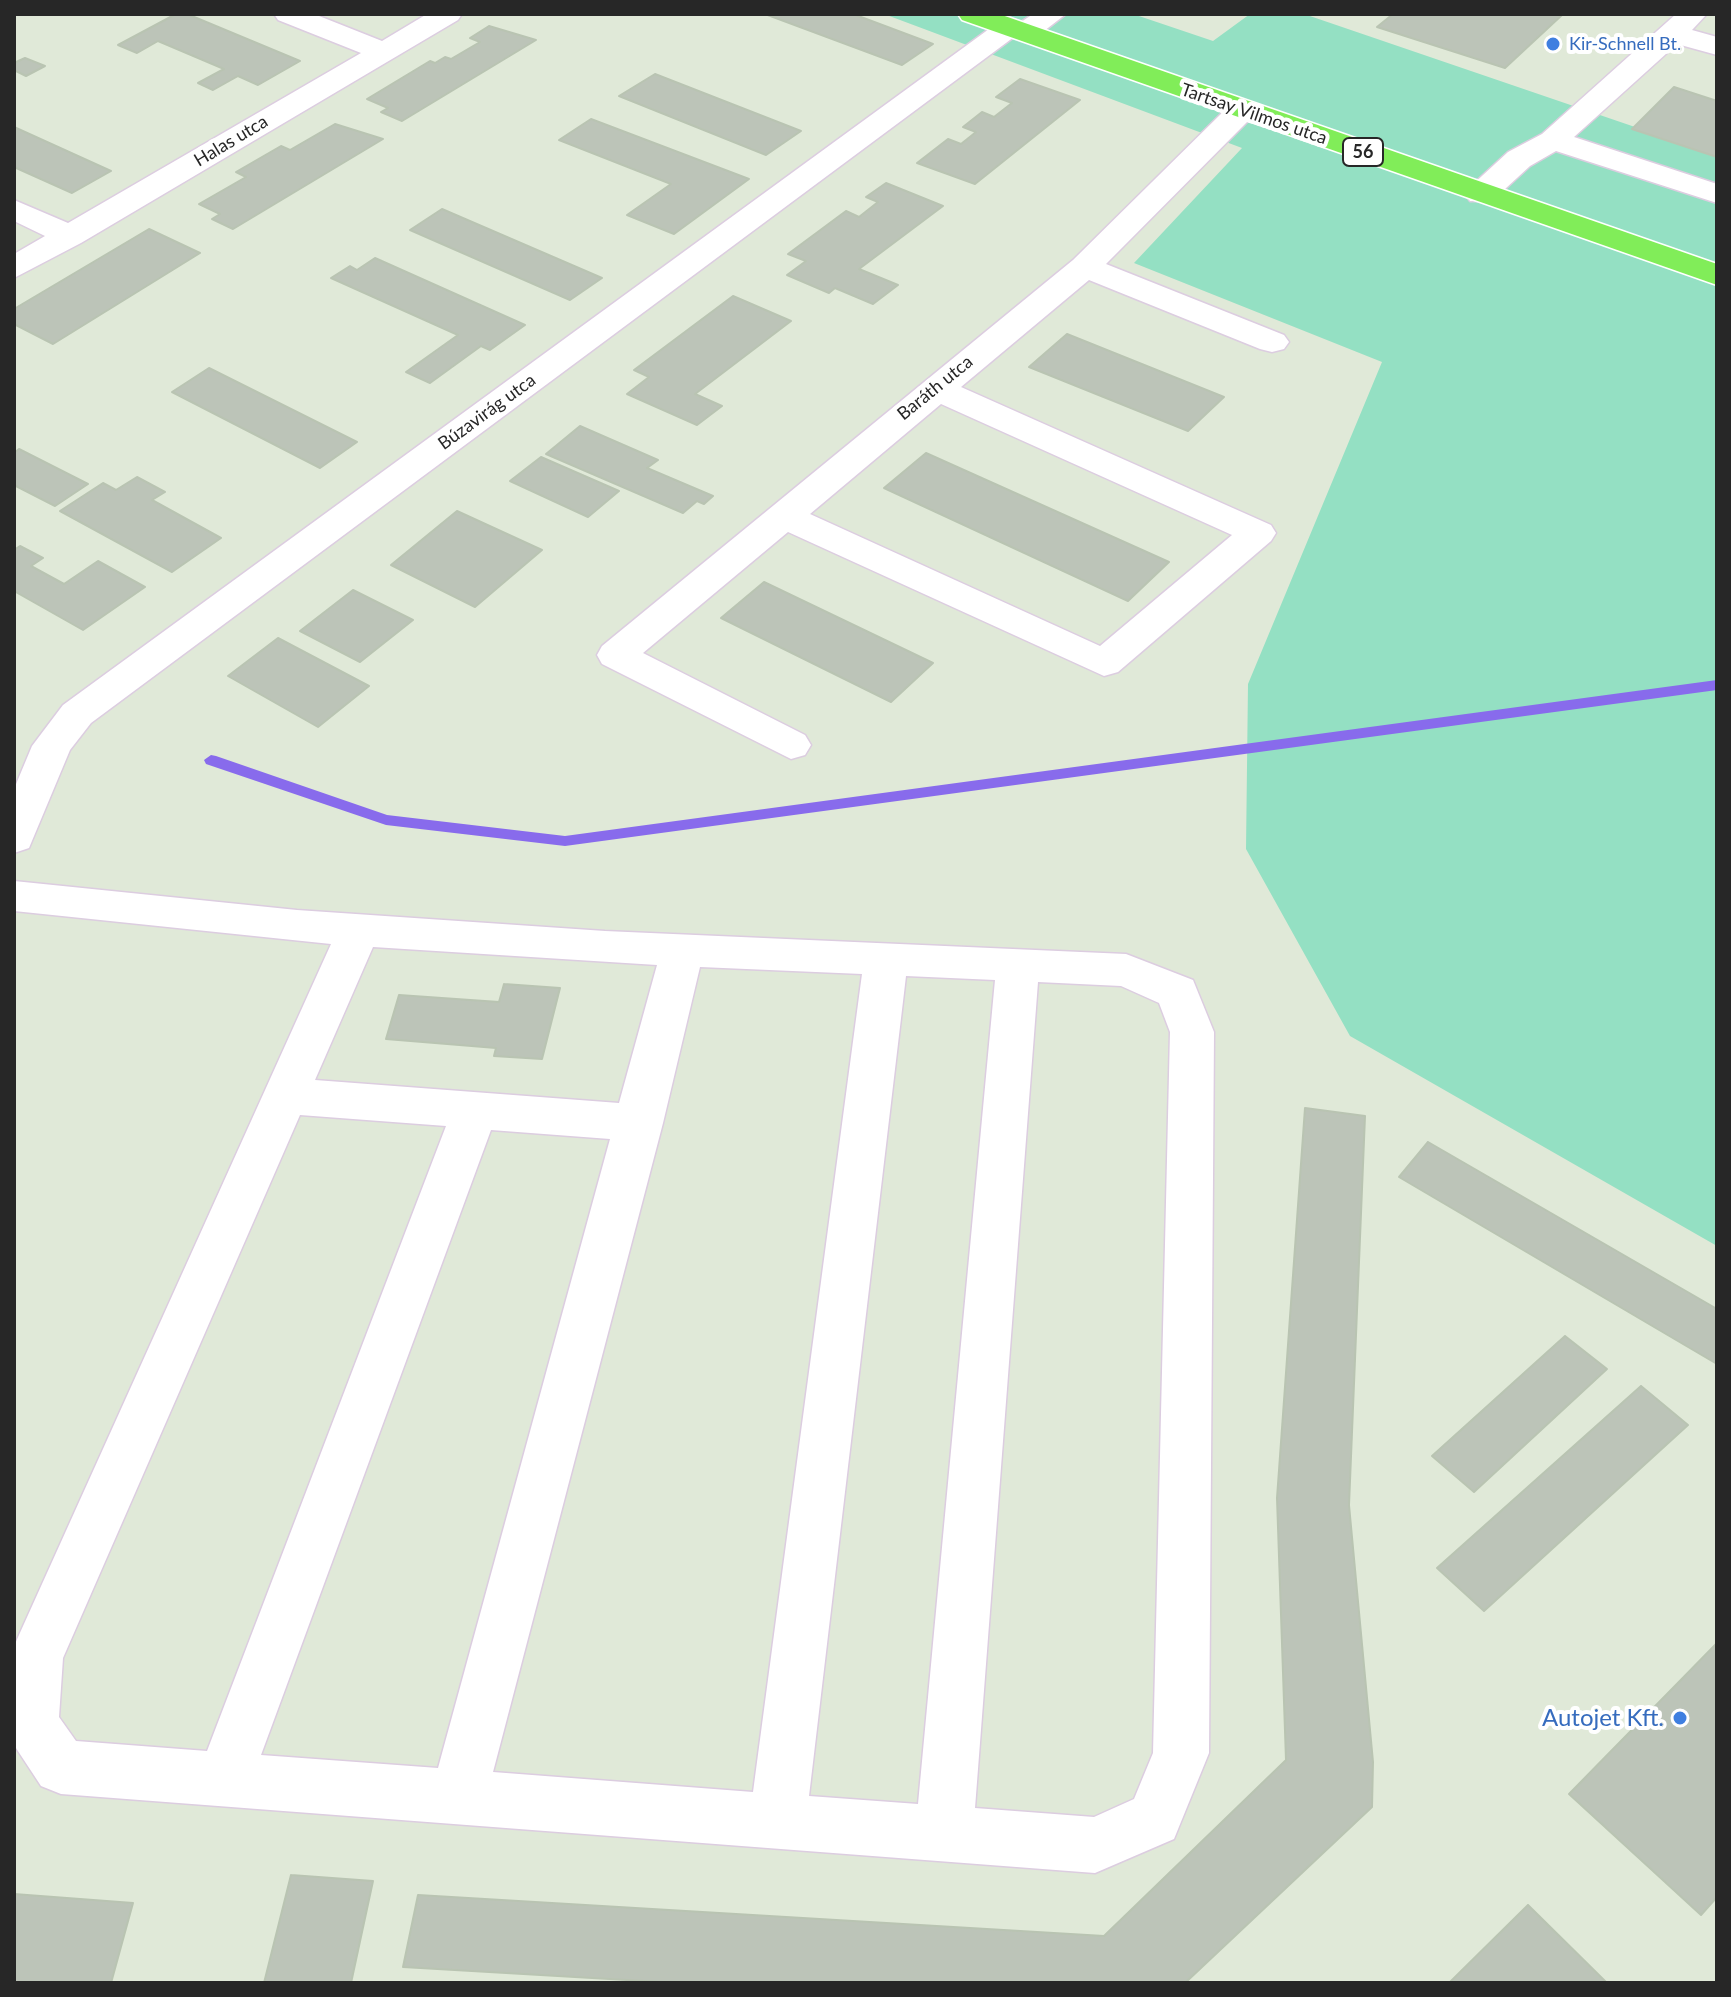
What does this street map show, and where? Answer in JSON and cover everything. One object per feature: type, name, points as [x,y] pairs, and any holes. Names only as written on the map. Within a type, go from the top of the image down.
[{"type":"main road","name":"Tartsay Vilmos utca","points":[[972,14],[1717,275]]},
{"type":"street","points":[[288,14],[382,51]]},
{"type":"street","name":"Halas utca","points":[[14,268],[448,14]]},
{"type":"street","name":"Búzavirág utca","points":[[14,838],[52,746],[77,714],[1017,30],[1052,14]]},
{"type":"street","points":[[1481,194],[1519,159],[1553,140],[1684,24],[1717,46]]},
{"type":"street","name":"Baráth utca","points":[[791,745],[616,655],[934,388],[1085,267],[1242,110]]},
{"type":"street","points":[[1553,140],[1717,194]]},
{"type":"street","points":[[14,209],[70,236]]},
{"type":"street","points":[[1085,267],[1272,342]]},
{"type":"street","points":[[782,515],[1104,663],[1258,533],[934,388]]},
{"type":"street","points":[[14,896],[359,930],[683,950],[1126,970],[1177,992],[1192,1032],[1181,1753],[1154,1819],[1095,1845],[61,1767],[31,1723],[36,1658],[359,930]]},
{"type":"street","points":[[458,1798],[640,1123],[683,950]]},
{"type":"street","points":[[778,1821],[886,959]]},
{"type":"street","points":[[944,1834],[1018,965]]},
{"type":"street","points":[[286,1096],[640,1123]]},
{"type":"street","points":[[224,1780],[475,1110]]},
{"type":"green space","points":[[884,14],[1133,14],[1213,41],[1250,14],[1304,14],[1717,155],[1717,1246],[1350,1036],[1246,849],[1248,684],[1382,362],[1134,263],[1242,148]]},
{"type":"building","points":[[176,14],[187,14],[300,61],[258,85],[238,76],[213,90],[198,83],[224,69],[158,41],[137,53],[118,45]]},
{"type":"building","points":[[765,14],[853,14],[933,44],[902,65]]},
{"type":"building","points":[[1393,14],[1562,15],[1505,68],[1377,27]]},
{"type":"building","points":[[489,26],[536,40],[402,121],[381,112],[388,108],[367,99],[430,61],[435,63],[445,57],[451,59],[480,42],[470,38]]},
{"type":"building","points":[[25,58],[45,66],[26,76],[14,70],[14,63]]},
{"type":"building","points":[[655,74],[801,131],[766,155],[619,96]]},
{"type":"building","points":[[1020,79],[1080,100],[975,184],[917,163],[948,139],[961,144],[976,132],[963,127],[982,112],[994,117],[1012,103],[996,97]]},
{"type":"building","points":[[1674,87],[1717,101],[1717,157],[1632,129]]},
{"type":"building","points":[[591,119],[749,179],[674,234],[627,215],[671,184],[559,140]]},
{"type":"building","points":[[335,124],[383,139],[233,229],[212,219],[220,214],[199,204],[246,177],[236,172],[281,146],[290,150]]},
{"type":"building","points":[[14,127],[111,171],[72,193],[14,167]]},
{"type":"building","points":[[886,183],[943,206],[859,269],[898,285],[873,304],[835,288],[829,293],[787,275],[806,261],[788,254],[846,211],[859,217],[878,202],[866,197]]},
{"type":"building","points":[[442,209],[602,278],[570,300],[410,230]]},
{"type":"building","points":[[149,229],[200,253],[53,344],[14,324],[14,309]]},
{"type":"building","points":[[375,258],[525,325],[490,350],[481,346],[430,383],[406,372],[458,335],[331,278],[350,266],[357,270]]},
{"type":"building","points":[[733,296],[791,321],[695,394],[722,406],[697,425],[627,394],[649,377],[634,370]]},
{"type":"building","points":[[1067,334],[1224,397],[1188,431],[1029,367]]},
{"type":"building","points":[[209,368],[357,442],[320,468],[172,392]]},
{"type":"building","points":[[580,426],[658,460],[647,468],[713,496],[704,504],[697,501],[683,513],[546,454]]},
{"type":"building","points":[[19,449],[88,484],[55,506],[14,485],[14,453]]},
{"type":"building","points":[[926,453],[1169,562],[1128,601],[884,488]]},
{"type":"building","points":[[541,457],[619,491],[588,517],[510,481]]},
{"type":"building","points":[[137,477],[165,492],[152,500],[221,538],[172,572],[60,511],[103,483],[116,490]]},
{"type":"building","points":[[457,511],[542,550],[475,607],[391,565]]},
{"type":"building","points":[[20,546],[43,558],[31,566],[64,584],[98,561],[145,587],[83,630],[14,591],[14,550]]},
{"type":"building","points":[[764,582],[933,663],[891,702],[721,618]]},
{"type":"building","points":[[353,590],[413,620],[360,662],[300,631]]},
{"type":"building","points":[[278,638],[369,686],[318,727],[228,676]]},
{"type":"building","points":[[504,984],[560,988],[542,1059],[494,1056],[496,1048],[386,1039],[399,995],[499,1002]]},
{"type":"building","points":[[1305,1108],[1365,1116],[1349,1505],[1373,1762],[1372,1807],[1185,1983],[678,1983],[403,1967],[418,1895],[1104,1936],[1286,1760],[1277,1498]]},
{"type":"building","points":[[1428,1142],[1717,1309],[1717,1364],[1399,1177]]},
{"type":"building","points":[[1565,1336],[1607,1369],[1474,1492],[1432,1456]]},
{"type":"building","points":[[1641,1386],[1688,1425],[1484,1611],[1437,1568]]},
{"type":"building","name":"Autojet Kft.","points":[[1717,1643],[1717,1897],[1701,1915],[1569,1794]]},
{"type":"building","points":[[291,1875],[373,1881],[351,1983],[264,1983]]},
{"type":"building","points":[[14,1894],[133,1903],[111,1983],[14,1983]]},
{"type":"building","points":[[1528,1905],[1607,1983],[1449,1983]]},
{"type":"waterway","points":[[211,760],[386,820],[565,841],[1717,685]]},
{"type":"place","name":"Kir-Schnell Bt.","points":[[1553,44]]},
{"type":"place","name":"Autojet Kft.","points":[[1680,1718]]}]
